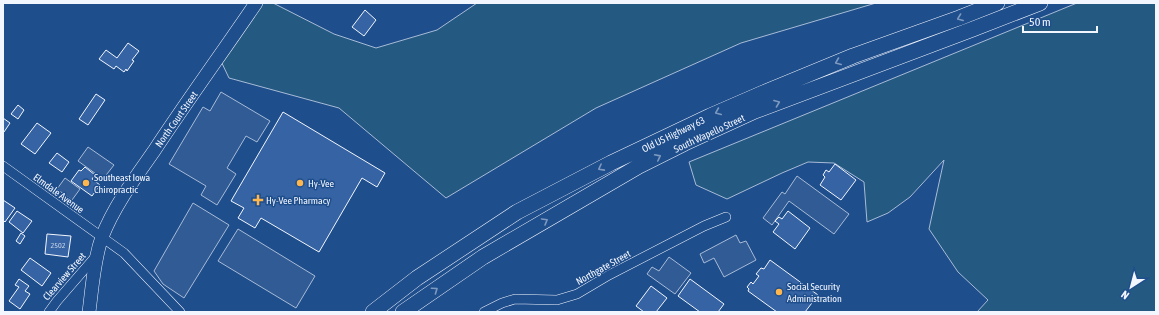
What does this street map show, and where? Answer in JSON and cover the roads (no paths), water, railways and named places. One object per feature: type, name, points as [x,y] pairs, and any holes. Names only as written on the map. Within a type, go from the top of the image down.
[{"type":"highway","name":"Old US Highway 63","points":[[373,312],[417,278],[518,212],[611,163],[710,116],[763,93],[853,56],[997,3]]},
{"type":"highway","name":"South Wapello Street","points":[[403,312],[483,257],[638,166],[685,143],[755,111],[1040,3]]},
{"type":"main road","name":"North Court Street","points":[[89,312],[97,255],[102,237],[123,197],[256,3]]},
{"type":"street","name":"Elmdale Avenue","points":[[3,166],[124,253],[180,312]]},
{"type":"street","name":"Northgate Street","points":[[484,312],[502,303],[515,299],[557,300],[577,294],[609,275],[704,226],[726,217]]},
{"type":"street","name":"Clearview Street","points":[[48,312],[97,255]]},
{"type":"place","name":"Southeast Iowa Chiropractic","points":[[86,183]]},
{"type":"place","name":"Hy-Vee","points":[[300,183]]},
{"type":"place","name":"Hy-Vee Pharmacy","points":[[258,200]]},
{"type":"place","name":"Social Security Administration","points":[[779,292]]}]
